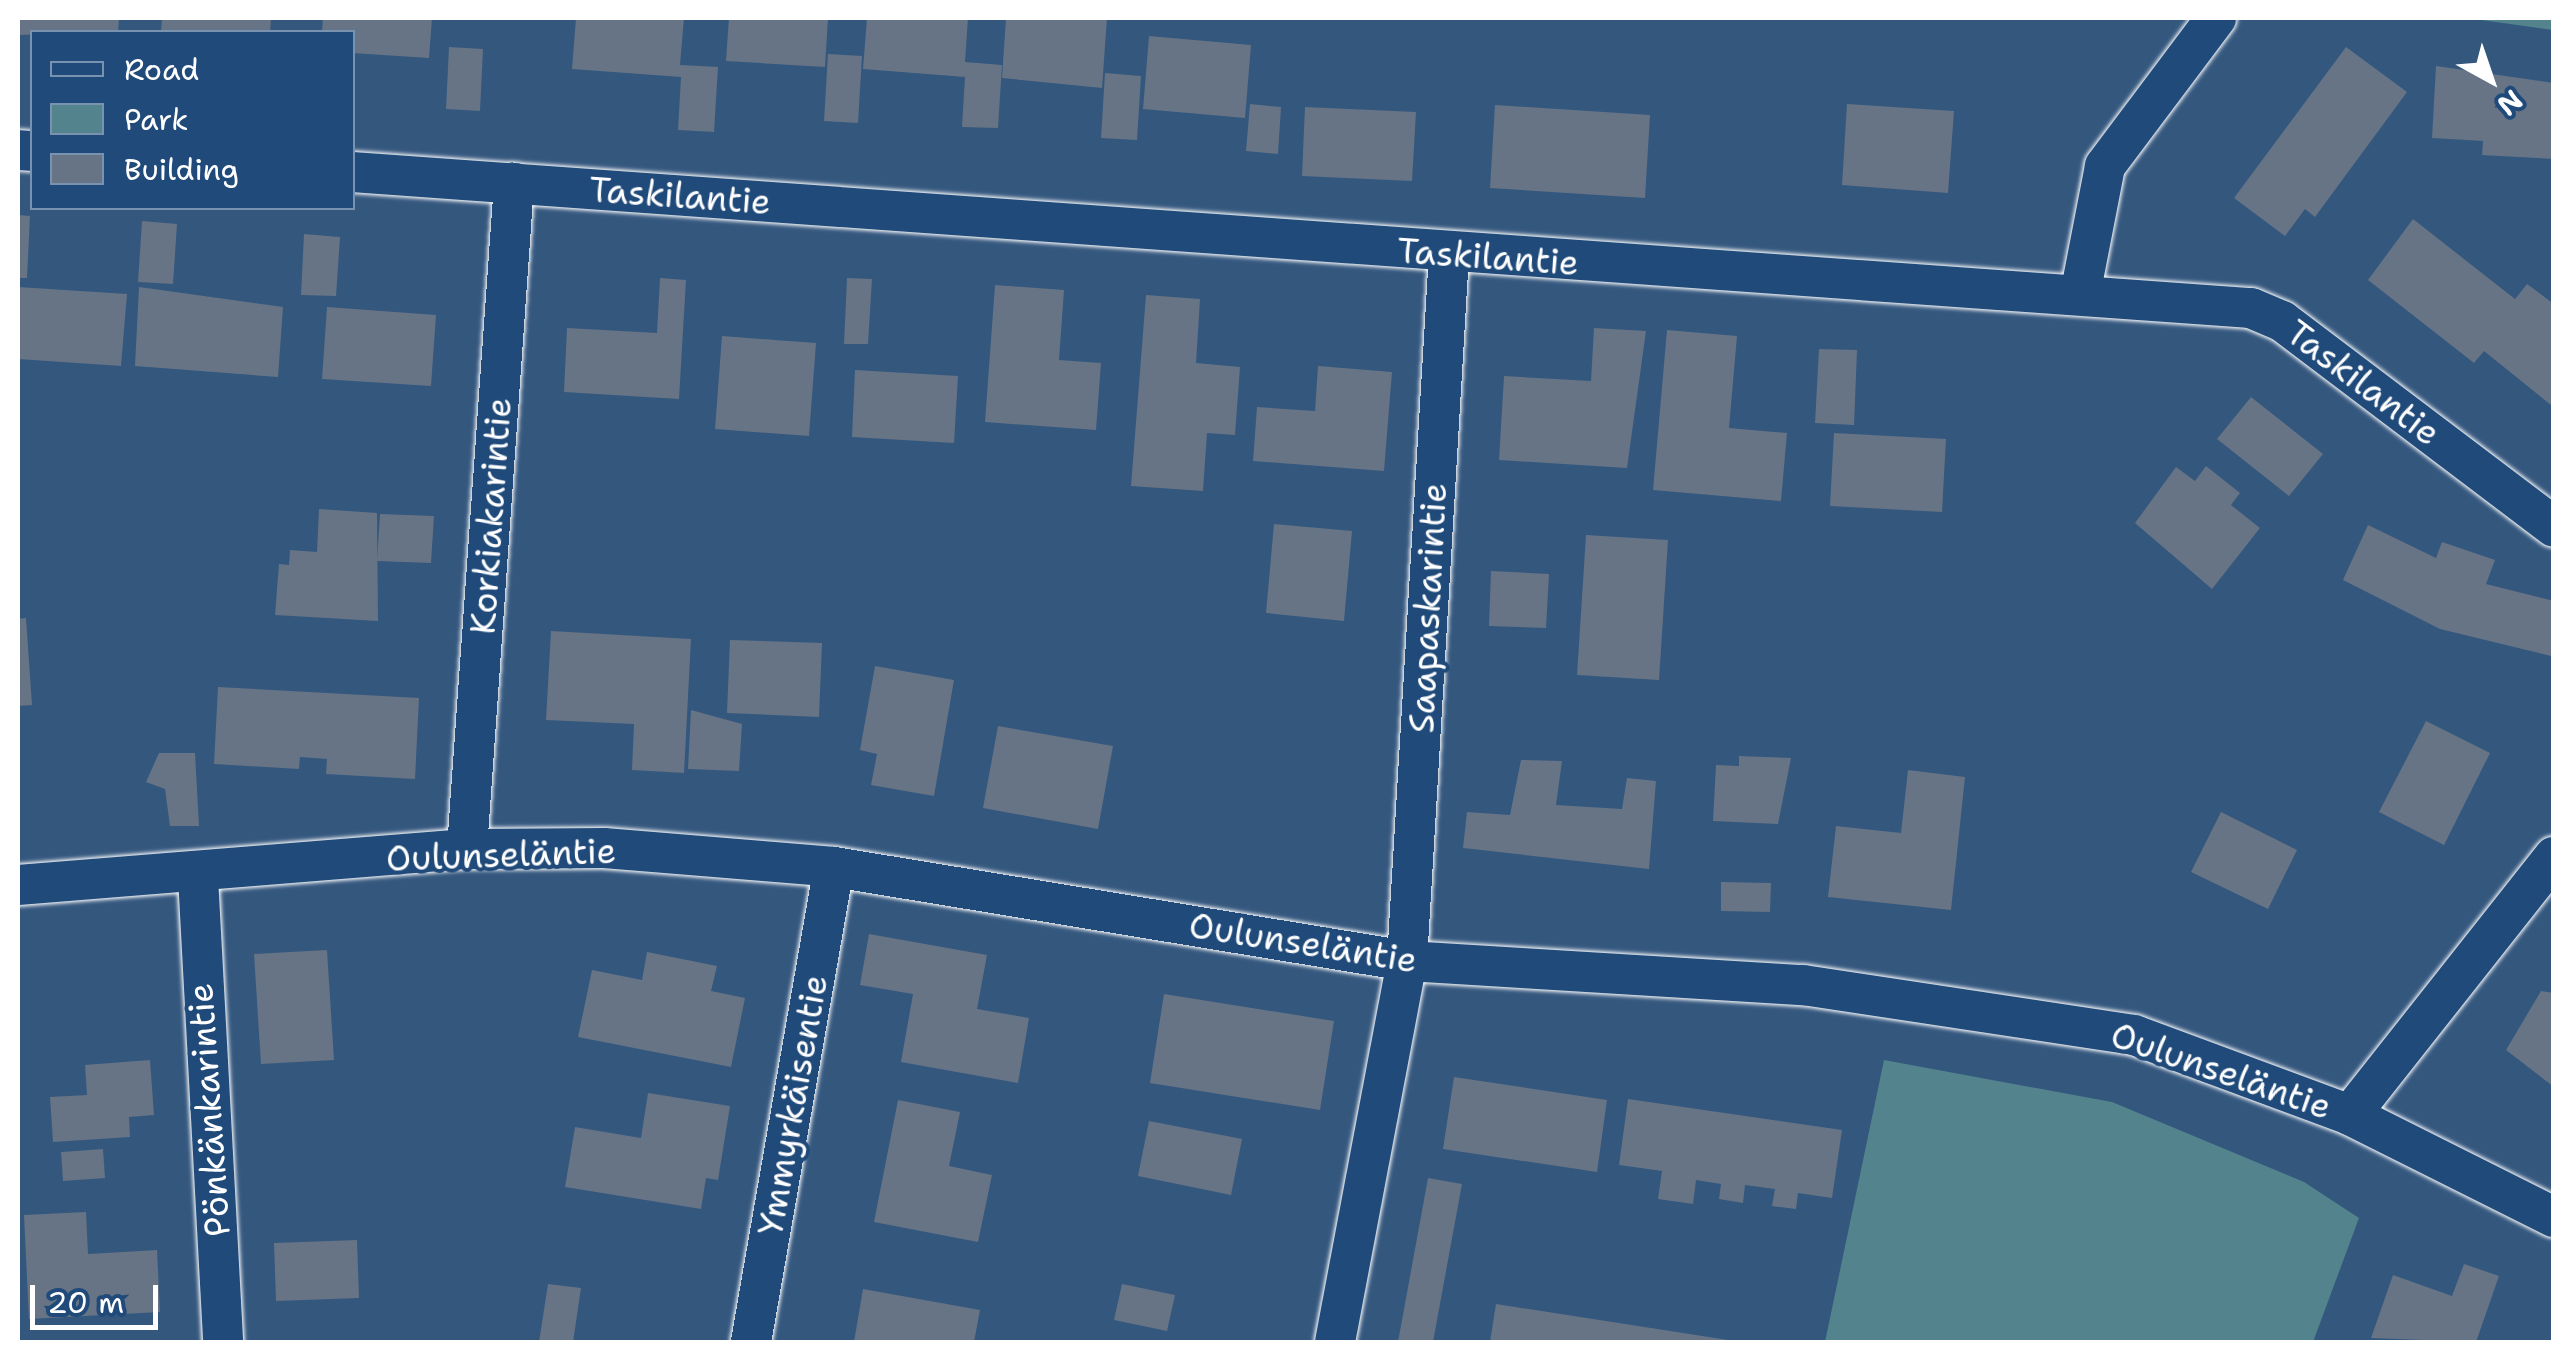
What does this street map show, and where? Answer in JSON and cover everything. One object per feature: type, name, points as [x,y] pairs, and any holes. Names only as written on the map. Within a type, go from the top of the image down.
[{"type":"street","points":[[2080,295],[2105,166],[2216,18]]},
{"type":"street","name":"Taskilantie","points":[[355,172],[1449,255],[2251,308],[2282,320],[2554,526]]},
{"type":"street","name":"Korkiakarintie","points":[[467,849],[514,183]]},
{"type":"street","name":"Saapaskarintie","points":[[1408,962],[1449,255]]},
{"type":"street","name":"Oulunseläntie","points":[[18,885],[198,877],[467,849],[604,848],[834,867],[1408,962],[1803,986],[2134,1035],[2350,1115],[2554,1217]]},
{"type":"street","points":[[2350,1115],[2554,857]]},
{"type":"street","name":"Ymmyrkäisentie","points":[[751,1342],[834,867]]},
{"type":"street","name":"Pönkänkarintie","points":[[198,877],[223,1342]]},
{"type":"street","points":[[1335,1342],[1408,962]]},
{"type":"green space","points":[[2467,18],[2553,18],[2553,30]]},
{"type":"green space","points":[[1884,1060],[2112,1102],[2304,1182],[2359,1218],[2313,1342],[1825,1342]]},
{"type":"building","points":[[18,18],[119,18],[118,30],[30,30],[30,35],[18,35]]},
{"type":"building","points":[[162,18],[271,18],[270,30],[161,30]]},
{"type":"building","points":[[323,18],[432,18],[429,58],[355,53],[355,30],[322,30]]},
{"type":"building","points":[[576,18],[684,18],[680,65],[718,67],[714,132],[678,130],[681,77],[572,69]]},
{"type":"building","points":[[729,18],[828,18],[825,67],[726,61]]},
{"type":"building","points":[[867,18],[968,18],[965,62],[1002,65],[998,128],[962,127],[965,77],[863,69]]},
{"type":"building","points":[[1006,18],[1107,18],[1102,88],[1002,78]]},
{"type":"building","points":[[1149,36],[1251,45],[1245,118],[1143,109]]},
{"type":"building","points":[[449,47],[483,49],[480,111],[446,109]]},
{"type":"building","points":[[2346,47],[2407,92],[2315,217],[2305,209],[2285,236],[2234,198]]},
{"type":"building","points":[[828,54],[862,56],[858,123],[824,121]]},
{"type":"building","points":[[2436,66],[2554,83],[2554,159],[2482,155],[2483,141],[2432,138]]},
{"type":"building","points":[[1105,73],[1141,76],[1137,140],[1101,138]]},
{"type":"building","points":[[1250,104],[1281,107],[1278,154],[1246,151]]},
{"type":"building","points":[[1847,104],[1954,111],[1948,193],[1842,185]]},
{"type":"building","points":[[1495,105],[1650,115],[1645,198],[1490,188]]},
{"type":"building","points":[[1305,107],[1416,112],[1412,181],[1302,176]]},
{"type":"building","points":[[18,215],[30,216],[27,278],[18,278]]},
{"type":"building","points":[[2413,219],[2515,299],[2527,284],[2554,304],[2551,405],[2484,351],[2474,363],[2368,280]]},
{"type":"building","points":[[142,221],[177,224],[173,284],[138,282]]},
{"type":"building","points":[[304,234],[340,237],[336,296],[301,295]]},
{"type":"building","points":[[660,278],[686,280],[679,399],[564,392],[567,328],[657,333]]},
{"type":"building","points":[[847,278],[872,279],[868,344],[844,344]]},
{"type":"building","points":[[995,285],[1064,290],[1059,360],[1101,363],[1096,430],[985,422]]},
{"type":"building","points":[[18,287],[127,294],[121,366],[18,359]]},
{"type":"building","points":[[139,287],[283,307],[278,377],[135,366]]},
{"type":"building","points":[[1146,295],[1200,299],[1196,363],[1240,367],[1235,435],[1207,433],[1203,491],[1131,486]]},
{"type":"building","points":[[327,307],[436,315],[431,386],[322,379]]},
{"type":"building","points":[[1594,328],[1646,331],[1627,468],[1499,460],[1504,376],[1591,381]]},
{"type":"building","points":[[1667,330],[1737,336],[1729,428],[1787,433],[1781,501],[1653,490]]},
{"type":"building","points":[[722,336],[816,343],[809,436],[715,429]]},
{"type":"building","points":[[1819,349],[1857,350],[1854,425],[1815,423]]},
{"type":"building","points":[[1318,366],[1392,372],[1384,471],[1253,461],[1257,407],[1315,411]]},
{"type":"building","points":[[855,370],[958,376],[954,443],[852,437]]},
{"type":"building","points":[[2251,397],[2323,454],[2289,496],[2217,439]]},
{"type":"building","points":[[1834,433],[1946,439],[1942,512],[1830,506]]},
{"type":"building","points":[[2206,466],[2240,493],[2231,505],[2260,528],[2212,589],[2135,523],[2176,467],[2195,481]]},
{"type":"building","points":[[319,509],[377,513],[378,621],[275,615],[279,564],[289,565],[290,550],[317,552]]},
{"type":"building","points":[[380,514],[434,516],[431,563],[377,561]]},
{"type":"building","points":[[1274,524],[1352,531],[1344,621],[1266,613]]},
{"type":"building","points":[[2368,525],[2436,558],[2442,542],[2495,560],[2486,584],[2554,601],[2551,656],[2440,629],[2343,580]]},
{"type":"building","points":[[1586,535],[1668,540],[1659,680],[1577,675]]},
{"type":"building","points":[[1491,571],[1549,574],[1546,628],[1489,626]]},
{"type":"building","points":[[26,618],[32,705],[18,706],[18,619]]},
{"type":"building","points":[[551,631],[691,639],[684,773],[632,770],[634,724],[546,720]]},
{"type":"building","points":[[730,640],[822,643],[819,717],[727,713]]},
{"type":"building","points":[[875,666],[954,680],[934,796],[871,785],[877,754],[860,750]]},
{"type":"building","points":[[218,687],[419,698],[415,779],[326,774],[327,759],[300,757],[299,769],[214,764]]},
{"type":"building","points":[[691,710],[742,724],[739,771],[688,769]]},
{"type":"building","points":[[2426,721],[2490,753],[2444,845],[2379,812]]},
{"type":"building","points":[[998,726],[1113,746],[1098,829],[983,808]]},
{"type":"building","points":[[159,753],[195,753],[199,826],[170,826],[165,789],[146,782]]},
{"type":"building","points":[[1739,756],[1791,758],[1778,824],[1713,821],[1716,765],[1739,766]]},
{"type":"building","points":[[1521,760],[1562,761],[1556,805],[1622,809],[1627,778],[1656,781],[1649,869],[1463,848],[1467,812],[1510,815]]},
{"type":"building","points":[[1908,770],[1965,777],[1951,910],[1828,897],[1836,826],[1901,833]]},
{"type":"building","points":[[2221,812],[2297,850],[2268,909],[2191,872]]},
{"type":"building","points":[[1721,882],[1771,883],[1770,912],[1721,911]]},
{"type":"building","points":[[869,934],[987,955],[977,1009],[1029,1018],[1018,1083],[901,1062],[913,994],[860,985]]},
{"type":"building","points":[[327,950],[334,1060],[261,1064],[254,954]]},
{"type":"building","points":[[647,952],[717,966],[711,991],[745,998],[731,1067],[578,1037],[592,970],[642,980]]},
{"type":"building","points":[[2541,991],[2554,993],[2554,1087],[2506,1050]]},
{"type":"building","points":[[1164,994],[1334,1021],[1320,1110],[1150,1083]]},
{"type":"building","points":[[150,1060],[154,1115],[129,1117],[130,1137],[53,1142],[50,1097],[87,1095],[85,1065]]},
{"type":"building","points":[[1454,1077],[1607,1100],[1597,1172],[1443,1149]]},
{"type":"building","points":[[648,1093],[730,1106],[718,1180],[706,1178],[701,1209],[565,1187],[575,1127],[641,1138]]},
{"type":"building","points":[[1628,1099],[1842,1130],[1832,1198],[1798,1193],[1796,1209],[1772,1206],[1775,1189],[1745,1185],[1743,1203],[1719,1199],[1721,1184],[1696,1180],[1693,1204],[1658,1199],[1662,1171],[1619,1165]]},
{"type":"building","points":[[898,1100],[960,1112],[949,1166],[992,1175],[978,1242],[874,1222]]},
{"type":"building","points":[[1149,1121],[1242,1139],[1231,1195],[1138,1176]]},
{"type":"building","points":[[103,1149],[105,1178],[63,1181],[61,1152]]},
{"type":"building","points":[[1428,1178],[1462,1184],[1433,1342],[1398,1342]]},
{"type":"building","points":[[86,1212],[88,1254],[157,1250],[160,1312],[29,1319],[24,1215]]},
{"type":"building","points":[[357,1240],[359,1298],[276,1301],[274,1243]]},
{"type":"building","points":[[2464,1264],[2499,1276],[2476,1342],[2371,1338],[2393,1275],[2452,1296]]},
{"type":"building","points":[[548,1284],[581,1288],[573,1342],[539,1342]]},
{"type":"building","points":[[1122,1284],[1175,1295],[1167,1331],[1114,1320]]},
{"type":"building","points":[[863,1289],[980,1310],[974,1342],[854,1342]]},
{"type":"building","points":[[1496,1304],[1728,1340],[1728,1342],[1490,1342]]}]
